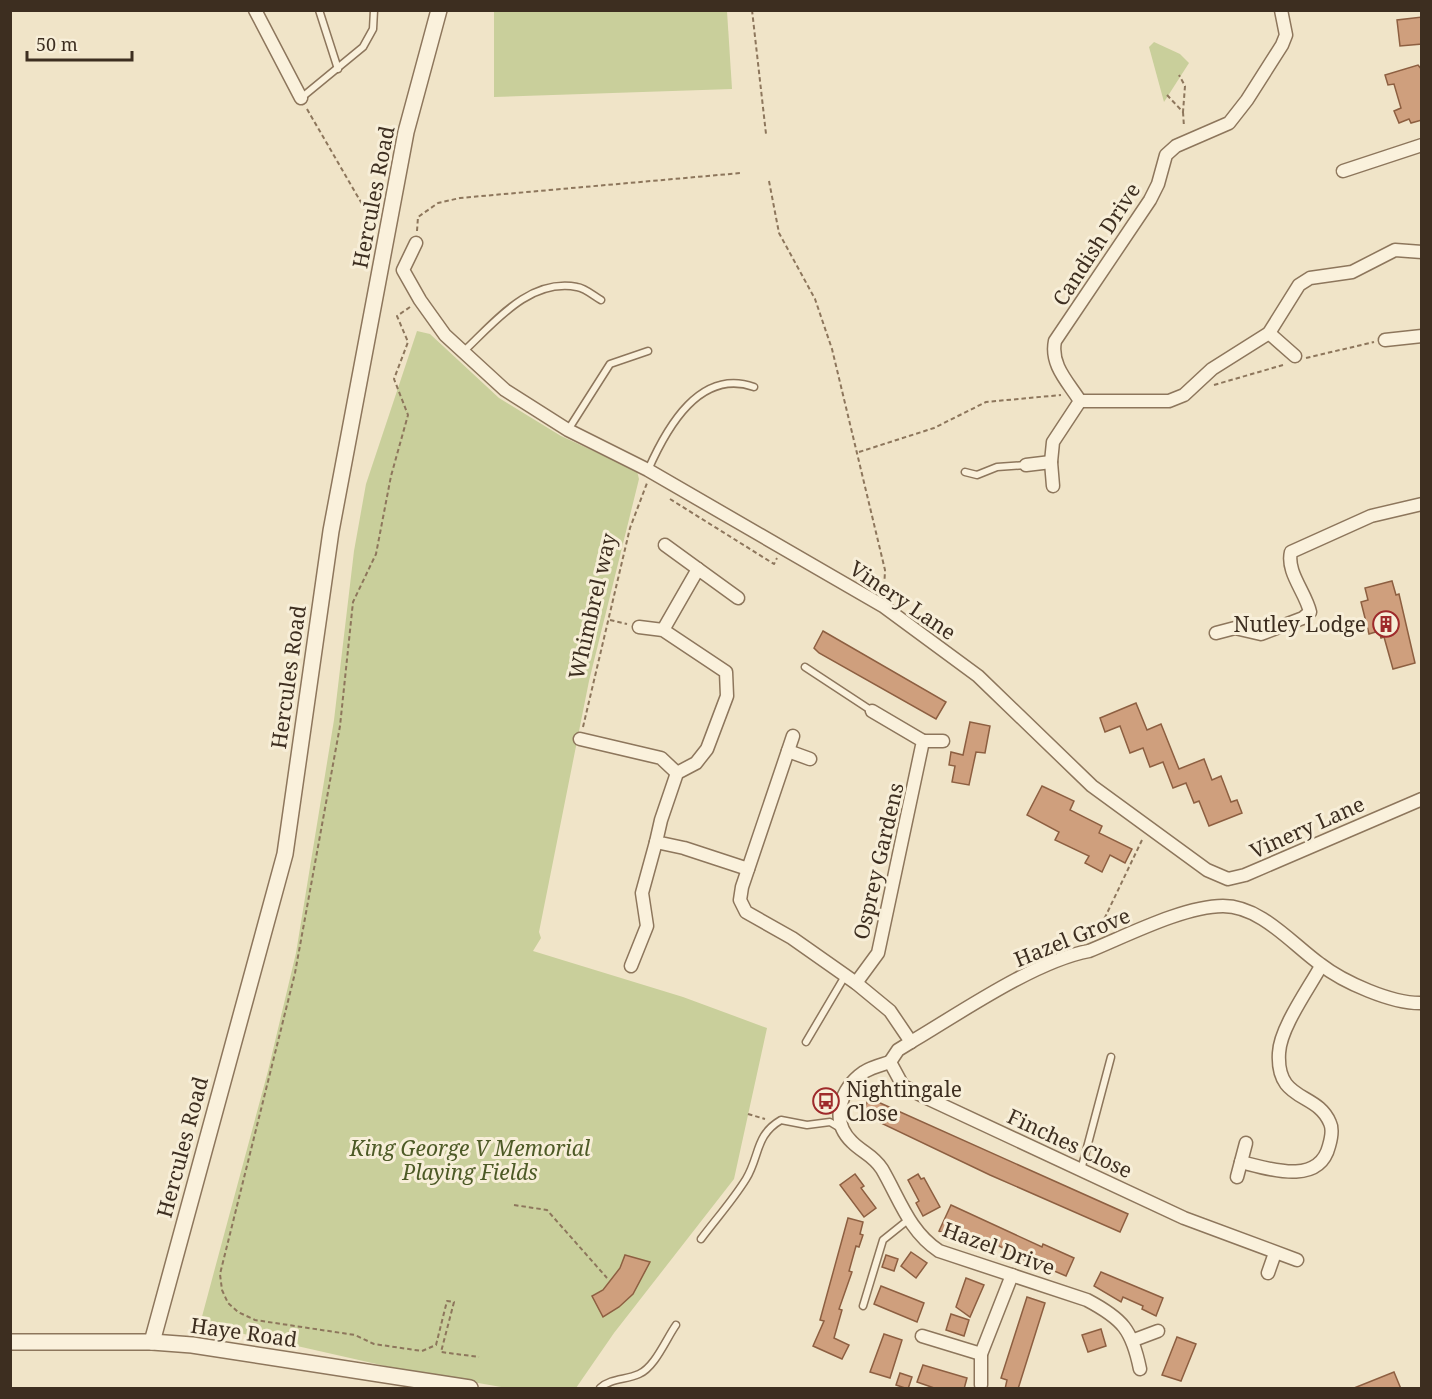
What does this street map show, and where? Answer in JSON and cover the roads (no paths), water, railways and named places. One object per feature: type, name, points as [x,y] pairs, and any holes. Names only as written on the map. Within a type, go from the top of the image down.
[{"type":"street","points":[[255,10],[301,98]]},
{"type":"street","name":"Hercules Road","points":[[152,1342],[285,854],[335,508],[406,132],[439,10]]},
{"type":"street","name":"Candish Drive","points":[[1078,398],[1056,366],[1053,354],[1055,341],[1150,200],[1158,184],[1166,155],[1176,146],[1229,123],[1239,113],[1282,45],[1286,34],[1281,10]]},
{"type":"street","points":[[1343,171],[1422,145]]},
{"type":"street","name":"Vinery Lane","points":[[416,243],[403,270],[420,300],[445,335],[505,390],[568,430],[650,471],[883,606],[978,675],[1092,786],[1207,870],[1228,879],[1245,875],[1422,799]]},
{"type":"street","points":[[1053,486],[1051,462],[1053,442],[1078,398],[1169,401],[1184,395],[1212,369],[1269,333],[1299,285],[1310,278],[1352,272],[1395,250],[1422,252]]},
{"type":"street","points":[[1269,333],[1295,356]]},
{"type":"street","points":[[1385,340],[1422,336]]},
{"type":"street","points":[[1026,465],[1051,462]]},
{"type":"street","points":[[1216,633],[1235,628],[1261,634],[1303,618],[1310,612],[1292,567],[1291,552],[1371,516],[1422,504]]},
{"type":"street","points":[[665,545],[738,598]]},
{"type":"street","points":[[663,630],[698,569]]},
{"type":"street","points":[[632,966],[647,926],[642,893],[661,820],[677,773],[696,763],[707,749],[727,696],[726,672],[663,630],[639,627]]},
{"type":"street","points":[[872,711],[923,741],[943,741]]},
{"type":"street","points":[[793,736],[748,869],[740,900],[746,912],[792,938],[846,975],[890,1011],[911,1042],[898,1050],[890,1062],[866,1071],[850,1084],[841,1103],[839,1119],[843,1130]]},
{"type":"street","points":[[580,739],[661,758],[677,773]]},
{"type":"street","name":"Osprey Gardens","points":[[856,983],[878,953],[923,741]]},
{"type":"street","points":[[788,751],[810,759]]},
{"type":"street","points":[[656,842],[684,848],[748,869]]},
{"type":"street","name":"Hazel Grove","points":[[911,1042],[1010,984],[1071,954],[1089,951],[1192,910],[1224,906],[1245,910],[1274,927],[1321,966]]},
{"type":"street","points":[[1241,1162],[1294,1173],[1311,1169],[1328,1152],[1331,1124],[1322,1111],[1292,1092],[1283,1080],[1279,1052],[1283,1035],[1321,966],[1349,982],[1385,996],[1422,1003]]},
{"type":"street","name":"Finches Close","points":[[890,1062],[903,1086],[1184,1218],[1297,1260]]},
{"type":"street","name":"Hazel Drive","points":[[843,1130],[853,1143],[868,1152],[880,1166],[908,1220],[922,1239],[939,1251],[1088,1300],[1109,1312],[1134,1340]]},
{"type":"street","points":[[1238,1177],[1246,1143]]},
{"type":"street","points":[[1268,1273],[1275,1253]]},
{"type":"street","points":[[981,1385],[981,1354],[1012,1275]]},
{"type":"street","points":[[1140,1369],[1134,1340],[1158,1331]]},
{"type":"street","points":[[922,1336],[981,1354]]},
{"type":"street","name":"Haye Road","points":[[10,1342],[152,1342],[204,1347],[470,1389]]},
{"type":"lane","points":[[319,10],[338,69]]},
{"type":"lane","points":[[301,98],[338,69],[370,39],[374,29],[374,10]]},
{"type":"lane","points":[[462,352],[520,299],[546,288],[578,286],[601,300]]},
{"type":"lane","points":[[568,430],[610,364],[648,351]]},
{"type":"lane","points":[[650,471],[659,445],[680,413],[714,385],[738,381],[754,387]]},
{"type":"lane","points":[[965,472],[978,475],[997,467],[1026,465]]},
{"type":"lane","points":[[805,667],[872,711]]},
{"type":"lane","points":[[806,1042],[846,975]]},
{"type":"lane","points":[[1081,1171],[1111,1058]]},
{"type":"lane","points":[[701,1239],[747,1177],[764,1133],[776,1123],[781,1120],[807,1125],[830,1122],[843,1130]]},
{"type":"lane","points":[[863,1306],[883,1240],[908,1220]]},
{"type":"lane","points":[[600,1389],[606,1383],[640,1374],[648,1368],[676,1325]]},
{"type":"place","name":"Nutley Lodge","points":[[1386,624]]},
{"type":"place","name":"Nightingale Close","points":[[826,1101]]},
{"type":"park label","name":"King George V Memorial Playing Fields","points":[[470,1160]]}]
